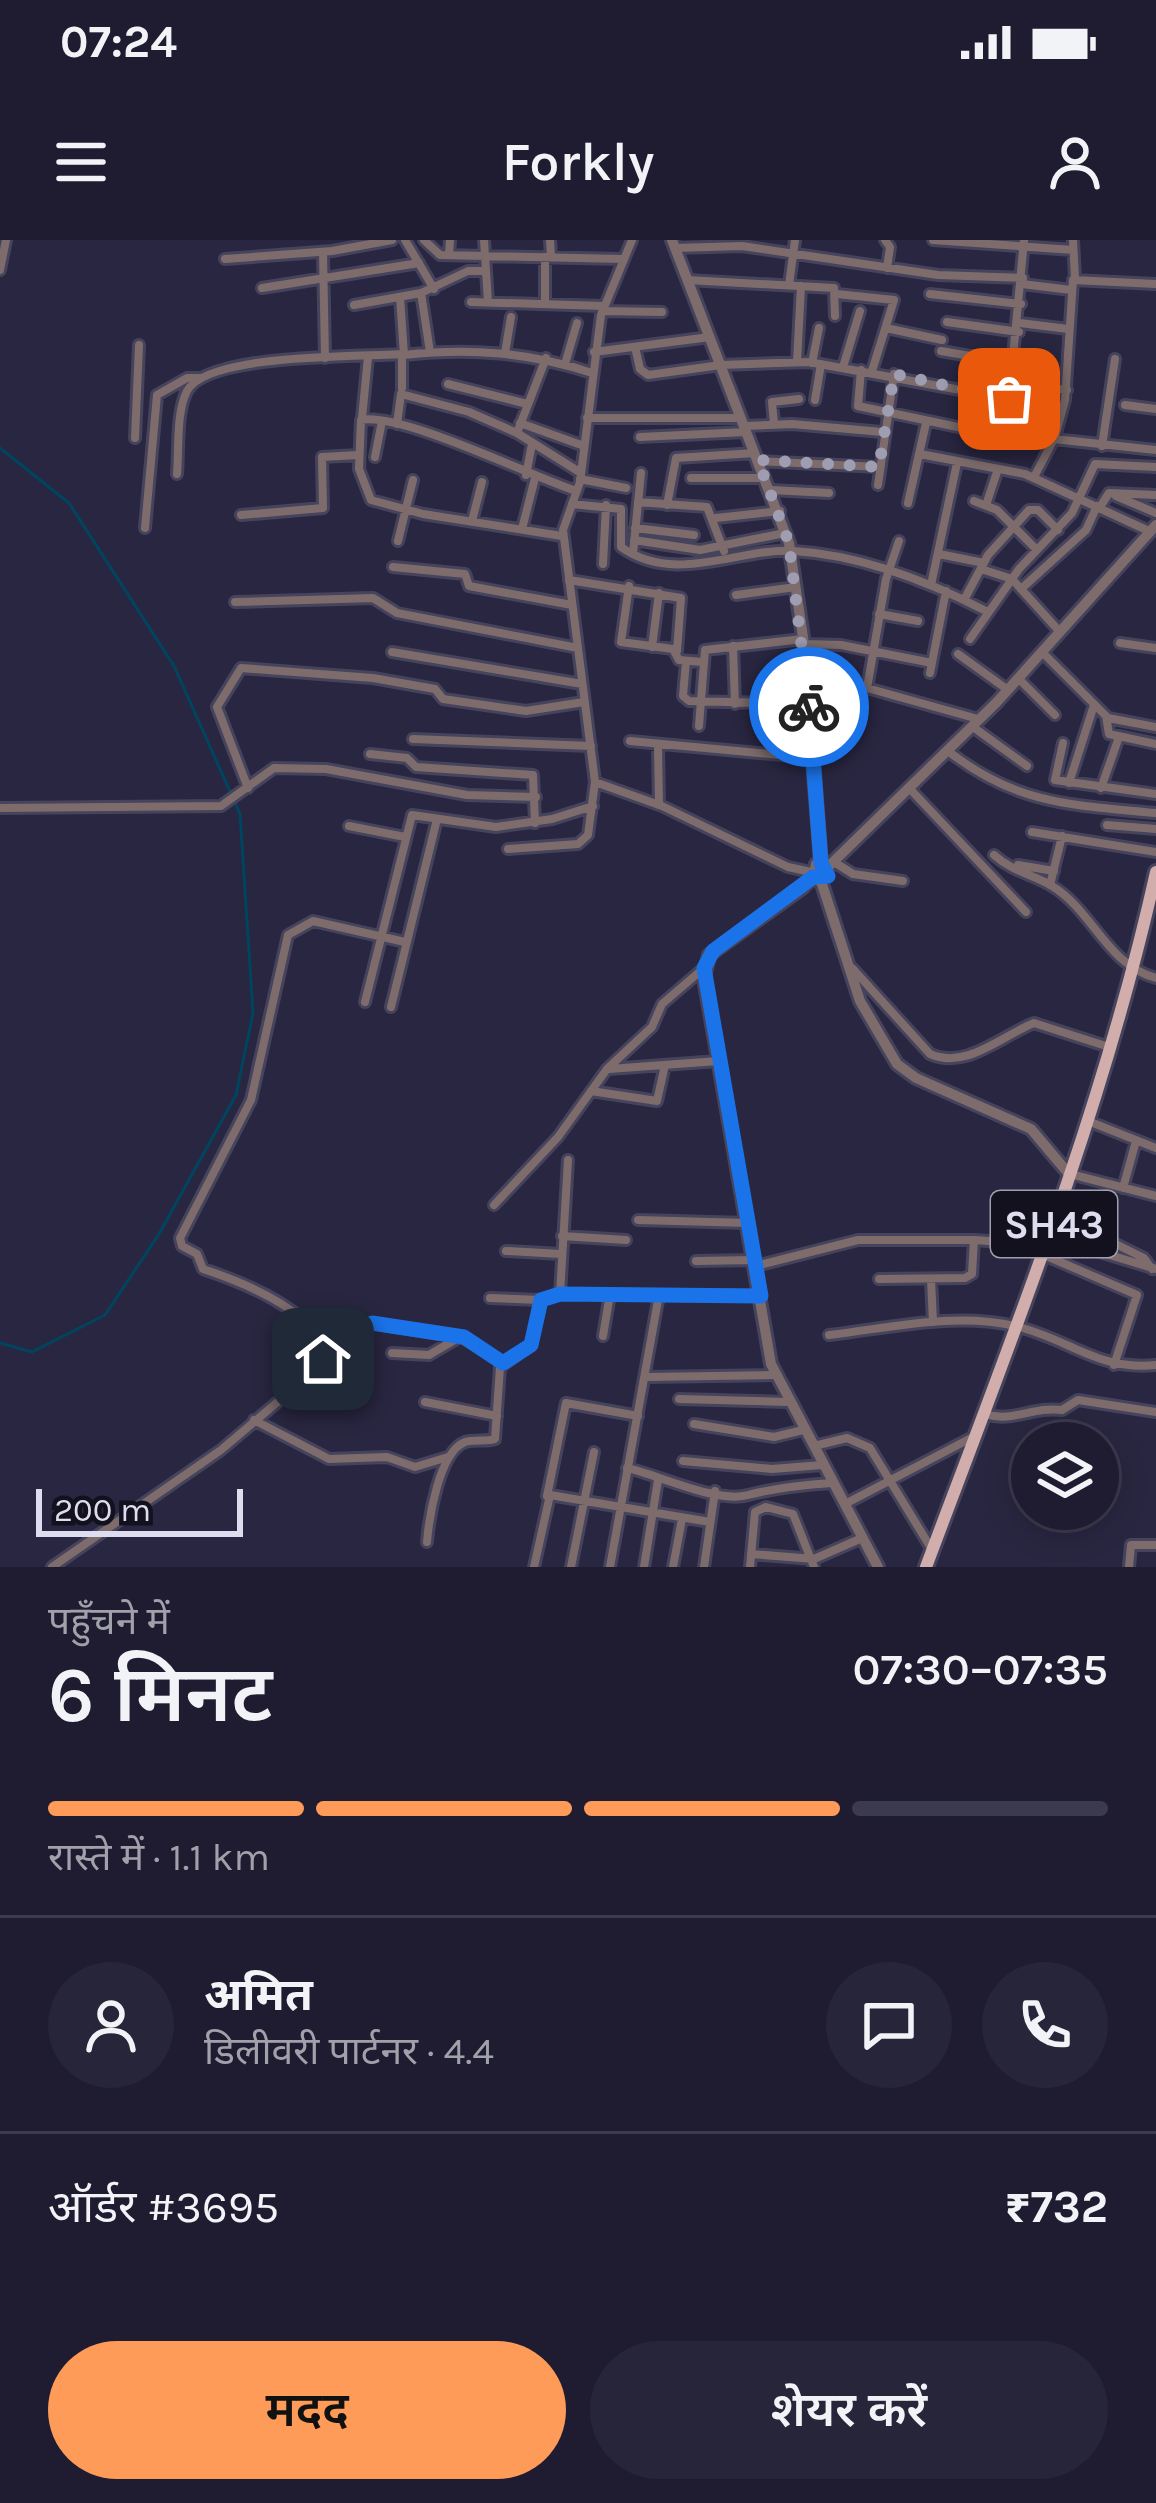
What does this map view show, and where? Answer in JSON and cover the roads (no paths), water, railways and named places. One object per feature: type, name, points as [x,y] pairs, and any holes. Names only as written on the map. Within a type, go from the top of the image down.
[{"type":"main road","name":"SH43","points":[[926,1567],[1047,1246],[1112,1048],[1156,872]]},
{"type":"street","points":[[0,270],[6,240]]},
{"type":"street","points":[[225,259],[322,252],[392,240]]},
{"type":"street","points":[[405,240],[434,289]]},
{"type":"street","points":[[424,240],[436,254],[623,259]]},
{"type":"street","points":[[449,255],[450,240]]},
{"type":"street","points":[[484,240],[488,302]]},
{"type":"street","points":[[545,303],[550,240]]},
{"type":"street","points":[[508,849],[582,843],[593,806],[591,746],[562,536],[581,476],[603,309],[632,240]]},
{"type":"street","points":[[789,285],[795,240]]},
{"type":"street","points":[[885,240],[887,268]]},
{"type":"street","points":[[933,240],[1073,245],[1066,390],[1054,439],[1034,477]]},
{"type":"street","points":[[1071,290],[887,268],[793,253],[773,245],[674,244],[786,533],[804,642],[821,870],[873,1028],[902,1069],[1031,1129],[1069,1174],[1156,1196]]},
{"type":"street","points":[[635,347],[645,375],[797,362],[894,374],[1005,399],[1016,364],[1024,244]]},
{"type":"street","points":[[322,252],[325,358]]},
{"type":"street","points":[[262,288],[419,263]]},
{"type":"street","points":[[354,305],[421,293],[468,272],[485,271]]},
{"type":"street","points":[[1075,278],[1156,284]]},
{"type":"street","points":[[688,280],[834,287],[835,316]]},
{"type":"street","points":[[797,362],[801,286]]},
{"type":"street","points":[[421,293],[430,352]]},
{"type":"street","points":[[837,294],[892,298],[886,328],[856,405],[991,434],[1004,420],[1058,425]]},
{"type":"street","points":[[930,294],[1022,304]]},
{"type":"street","points":[[400,297],[402,388]]},
{"type":"street","points":[[471,302],[662,312]]},
{"type":"street","points":[[843,368],[860,310]]},
{"type":"street","points":[[506,353],[511,317]]},
{"type":"street","points":[[946,322],[1068,329]]},
{"type":"street","points":[[565,364],[577,323]]},
{"type":"street","points":[[815,400],[819,328]]},
{"type":"street","points":[[886,328],[942,340]]},
{"type":"street","points":[[594,352],[710,337]]},
{"type":"street","points":[[135,438],[139,345]]},
{"type":"street","points":[[137,390],[158,393],[187,378],[281,359],[430,352],[546,358],[592,374]]},
{"type":"street","points":[[941,352],[1016,364]]},
{"type":"street","points":[[368,357],[358,455],[369,498],[562,536]]},
{"type":"street","points":[[519,428],[546,358]]},
{"type":"street","points":[[1102,446],[1115,359]]},
{"type":"street","points":[[878,485],[882,432],[894,374]]},
{"type":"street","points":[[177,474],[185,398],[201,378]]},
{"type":"street","points":[[448,384],[527,404]]},
{"type":"street","points":[[1012,384],[1066,390]]},
{"type":"street","points":[[145,528],[158,393]]},
{"type":"street","points":[[397,424],[401,394],[584,446]]},
{"type":"street","points":[[773,424],[772,402],[799,399]]},
{"type":"street","points":[[1125,405],[1156,410]]},
{"type":"street","points":[[362,418],[446,439],[577,491]]},
{"type":"street","points":[[586,418],[882,432]]},
{"type":"street","points":[[375,457],[382,421]]},
{"type":"street","points":[[908,502],[926,423]]},
{"type":"street","points":[[640,437],[744,425]]},
{"type":"street","points":[[519,428],[532,444],[581,476],[626,488]]},
{"type":"street","points":[[1054,439],[1156,450]]},
{"type":"street","points":[[522,529],[532,444]]},
{"type":"street","points":[[878,1567],[775,1376],[704,968],[709,955],[821,870],[910,789],[1019,679],[1153,528],[1034,477],[920,454]]},
{"type":"street","points":[[241,515],[322,508],[322,457],[358,455]]},
{"type":"street","points":[[667,505],[676,458],[756,457],[879,467]]},
{"type":"street","points":[[970,639],[1012,579],[1082,497],[1098,462],[1156,467]]},
{"type":"street","points":[[931,585],[957,463]]},
{"type":"street","points":[[986,506],[997,472]]},
{"type":"street","points":[[633,554],[641,473]]},
{"type":"street","points":[[692,478],[829,493]]},
{"type":"street","points":[[398,541],[412,480]]},
{"type":"street","points":[[472,521],[482,482]]},
{"type":"street","points":[[1109,493],[1156,496]]},
{"type":"street","points":[[1021,589],[1086,530],[1109,493]]},
{"type":"street","points":[[1109,493],[1156,513]]},
{"type":"street","points":[[638,502],[707,507],[716,518],[727,562]]},
{"type":"street","points":[[974,502],[1015,526],[1037,550]]},
{"type":"street","points":[[572,504],[606,505],[623,512],[621,548],[633,554],[681,563],[727,562],[790,550],[931,585],[988,612]]},
{"type":"street","points":[[603,564],[606,505]]},
{"type":"street","points":[[964,600],[982,566],[1032,508],[1058,530]]},
{"type":"street","points":[[716,518],[780,511]]},
{"type":"street","points":[[635,528],[694,535]]},
{"type":"street","points":[[634,540],[723,548],[786,533]]},
{"type":"street","points":[[899,541],[866,684],[870,690],[915,697],[976,723],[1027,766]]},
{"type":"street","points":[[939,554],[1012,579],[1061,633]]},
{"type":"street","points":[[393,567],[465,574],[469,586],[572,605]]},
{"type":"street","points":[[569,580],[629,586],[684,603],[677,658],[702,662]]},
{"type":"street","points":[[629,586],[622,642],[676,651]]},
{"type":"street","points":[[736,595],[796,586]]},
{"type":"street","points":[[699,725],[705,650],[804,642],[872,651],[931,668],[946,590]]},
{"type":"street","points":[[652,647],[659,592]]},
{"type":"street","points":[[235,602],[373,598],[397,613],[578,648]]},
{"type":"street","points":[[879,614],[918,621]]},
{"type":"street","points":[[1120,643],[1156,648]]},
{"type":"street","points":[[733,646],[735,704]]},
{"type":"street","points":[[392,652],[581,684]]},
{"type":"street","points":[[1043,653],[1106,716],[1156,727]]},
{"type":"street","points":[[958,654],[1008,690]]},
{"type":"street","points":[[686,661],[684,698],[701,703],[809,704]]},
{"type":"street","points":[[245,791],[217,707],[241,668],[373,678],[435,689],[443,699],[526,711],[584,702]]},
{"type":"street","points":[[1019,679],[1055,715]]},
{"type":"street","points":[[1069,783],[1094,704]]},
{"type":"street","points":[[1106,716],[1107,732],[1156,744]]},
{"type":"street","points":[[1101,788],[1119,737]]},
{"type":"street","points":[[413,739],[591,746]]},
{"type":"street","points":[[630,741],[813,758]]},
{"type":"street","points":[[1063,743],[1053,778],[1156,794]]},
{"type":"street","points":[[658,747],[658,805]]},
{"type":"street","points":[[948,751],[989,782],[1021,795],[1156,813]]},
{"type":"street","points":[[370,754],[410,759],[416,767],[533,775],[535,823]]},
{"type":"street","points":[[0,808],[221,806],[266,770],[322,769],[467,795],[536,797]]},
{"type":"street","points":[[595,782],[658,805],[788,867],[903,881]]},
{"type":"street","points":[[910,789],[1026,912]]},
{"type":"street","points":[[364,1002],[412,815],[496,827],[535,823],[593,806]]},
{"type":"street","points":[[391,1007],[437,818]]},
{"type":"street","points":[[1107,825],[1156,829]]},
{"type":"street","points":[[349,826],[405,837]]},
{"type":"street","points":[[1032,832],[1156,852]]},
{"type":"street","points":[[1050,885],[1062,836]]},
{"type":"street","points":[[994,855],[1016,873],[1050,885],[1132,971],[1156,977]]},
{"type":"street","points":[[1018,866],[1054,871]]},
{"type":"street","points":[[325,1352],[261,1290],[203,1269],[197,1254],[182,1246],[180,1238],[251,1100],[288,934],[294,926],[313,921],[405,943]]},
{"type":"street","points":[[848,962],[930,1054],[946,1060],[962,1059],[1041,1022],[1112,1048]]},
{"type":"street","points":[[494,1205],[546,1152],[607,1070],[652,1027],[670,995],[704,968]]},
{"type":"street","points":[[607,1070],[718,1061]]},
{"type":"street","points":[[591,1091],[657,1101],[665,1065]]},
{"type":"street","points":[[1087,1120],[1156,1148]]},
{"type":"street","points":[[1123,1189],[1136,1141]]},
{"type":"street","points":[[560,1294],[568,1160]]},
{"type":"street","points":[[1057,1215],[1144,1258],[1154,1269]]},
{"type":"street","points":[[638,1220],[748,1222]]},
{"type":"street","points":[[562,1236],[626,1240]]},
{"type":"street","points":[[696,1261],[756,1263],[858,1240],[974,1240],[1047,1246],[1154,1269]]},
{"type":"street","points":[[879,1279],[970,1276],[974,1240]]},
{"type":"street","points":[[1047,1246],[1137,1294],[1114,1365]]},
{"type":"street","points":[[506,1251],[561,1255]]},
{"type":"street","points":[[931,1279],[933,1322]]},
{"type":"street","points":[[603,1336],[610,1294]]},
{"type":"street","points":[[610,1567],[659,1295]]},
{"type":"street","points":[[490,1298],[761,1296]]},
{"type":"street","points":[[503,1363],[531,1345],[541,1300]]},
{"type":"street","points":[[829,1335],[933,1322],[1019,1326],[1114,1365],[1156,1365]]},
{"type":"street","points":[[52,1567],[221,1450],[314,1372],[325,1352],[372,1323],[460,1337],[503,1363]]},
{"type":"street","points":[[392,1353],[429,1355],[460,1337]]},
{"type":"street","points":[[254,1420],[329,1459],[388,1457],[415,1468],[448,1457],[466,1442],[492,1442],[503,1363]]},
{"type":"street","points":[[646,1377],[775,1376]]},
{"type":"street","points":[[679,1400],[788,1402]]},
{"type":"street","points":[[985,1414],[1008,1420],[1040,1406],[1062,1410],[1078,1400],[1156,1412]]},
{"type":"street","points":[[425,1402],[497,1416]]},
{"type":"street","points":[[534,1567],[566,1403],[638,1416]]},
{"type":"street","points":[[694,1424],[774,1437],[803,1430]]},
{"type":"street","points":[[844,1505],[976,1435]]},
{"type":"street","points":[[812,1447],[855,1440],[877,1455],[932,1551]]},
{"type":"street","points":[[571,1567],[594,1452]]},
{"type":"street","points":[[427,1542],[430,1505],[448,1457]]},
{"type":"street","points":[[683,1461],[772,1469],[822,1465]]},
{"type":"street","points":[[627,1468],[744,1496],[759,1489],[832,1483]]},
{"type":"street","points":[[644,1567],[658,1479]]},
{"type":"street","points":[[704,1567],[715,1491]]},
{"type":"street","points":[[548,1496],[710,1522]]},
{"type":"street","points":[[750,1567],[755,1513],[766,1507],[793,1514],[814,1563]]},
{"type":"street","points":[[673,1567],[682,1519]]},
{"type":"street","points":[[751,1554],[814,1563],[862,1538]]},
{"type":"street","points":[[1129,1567],[1131,1545],[1156,1545]]},
{"type":"waterway","points":[[0,448],[69,503],[174,666],[240,814],[253,1013],[236,1095],[159,1234],[105,1315],[32,1352],[0,1343]]}]
